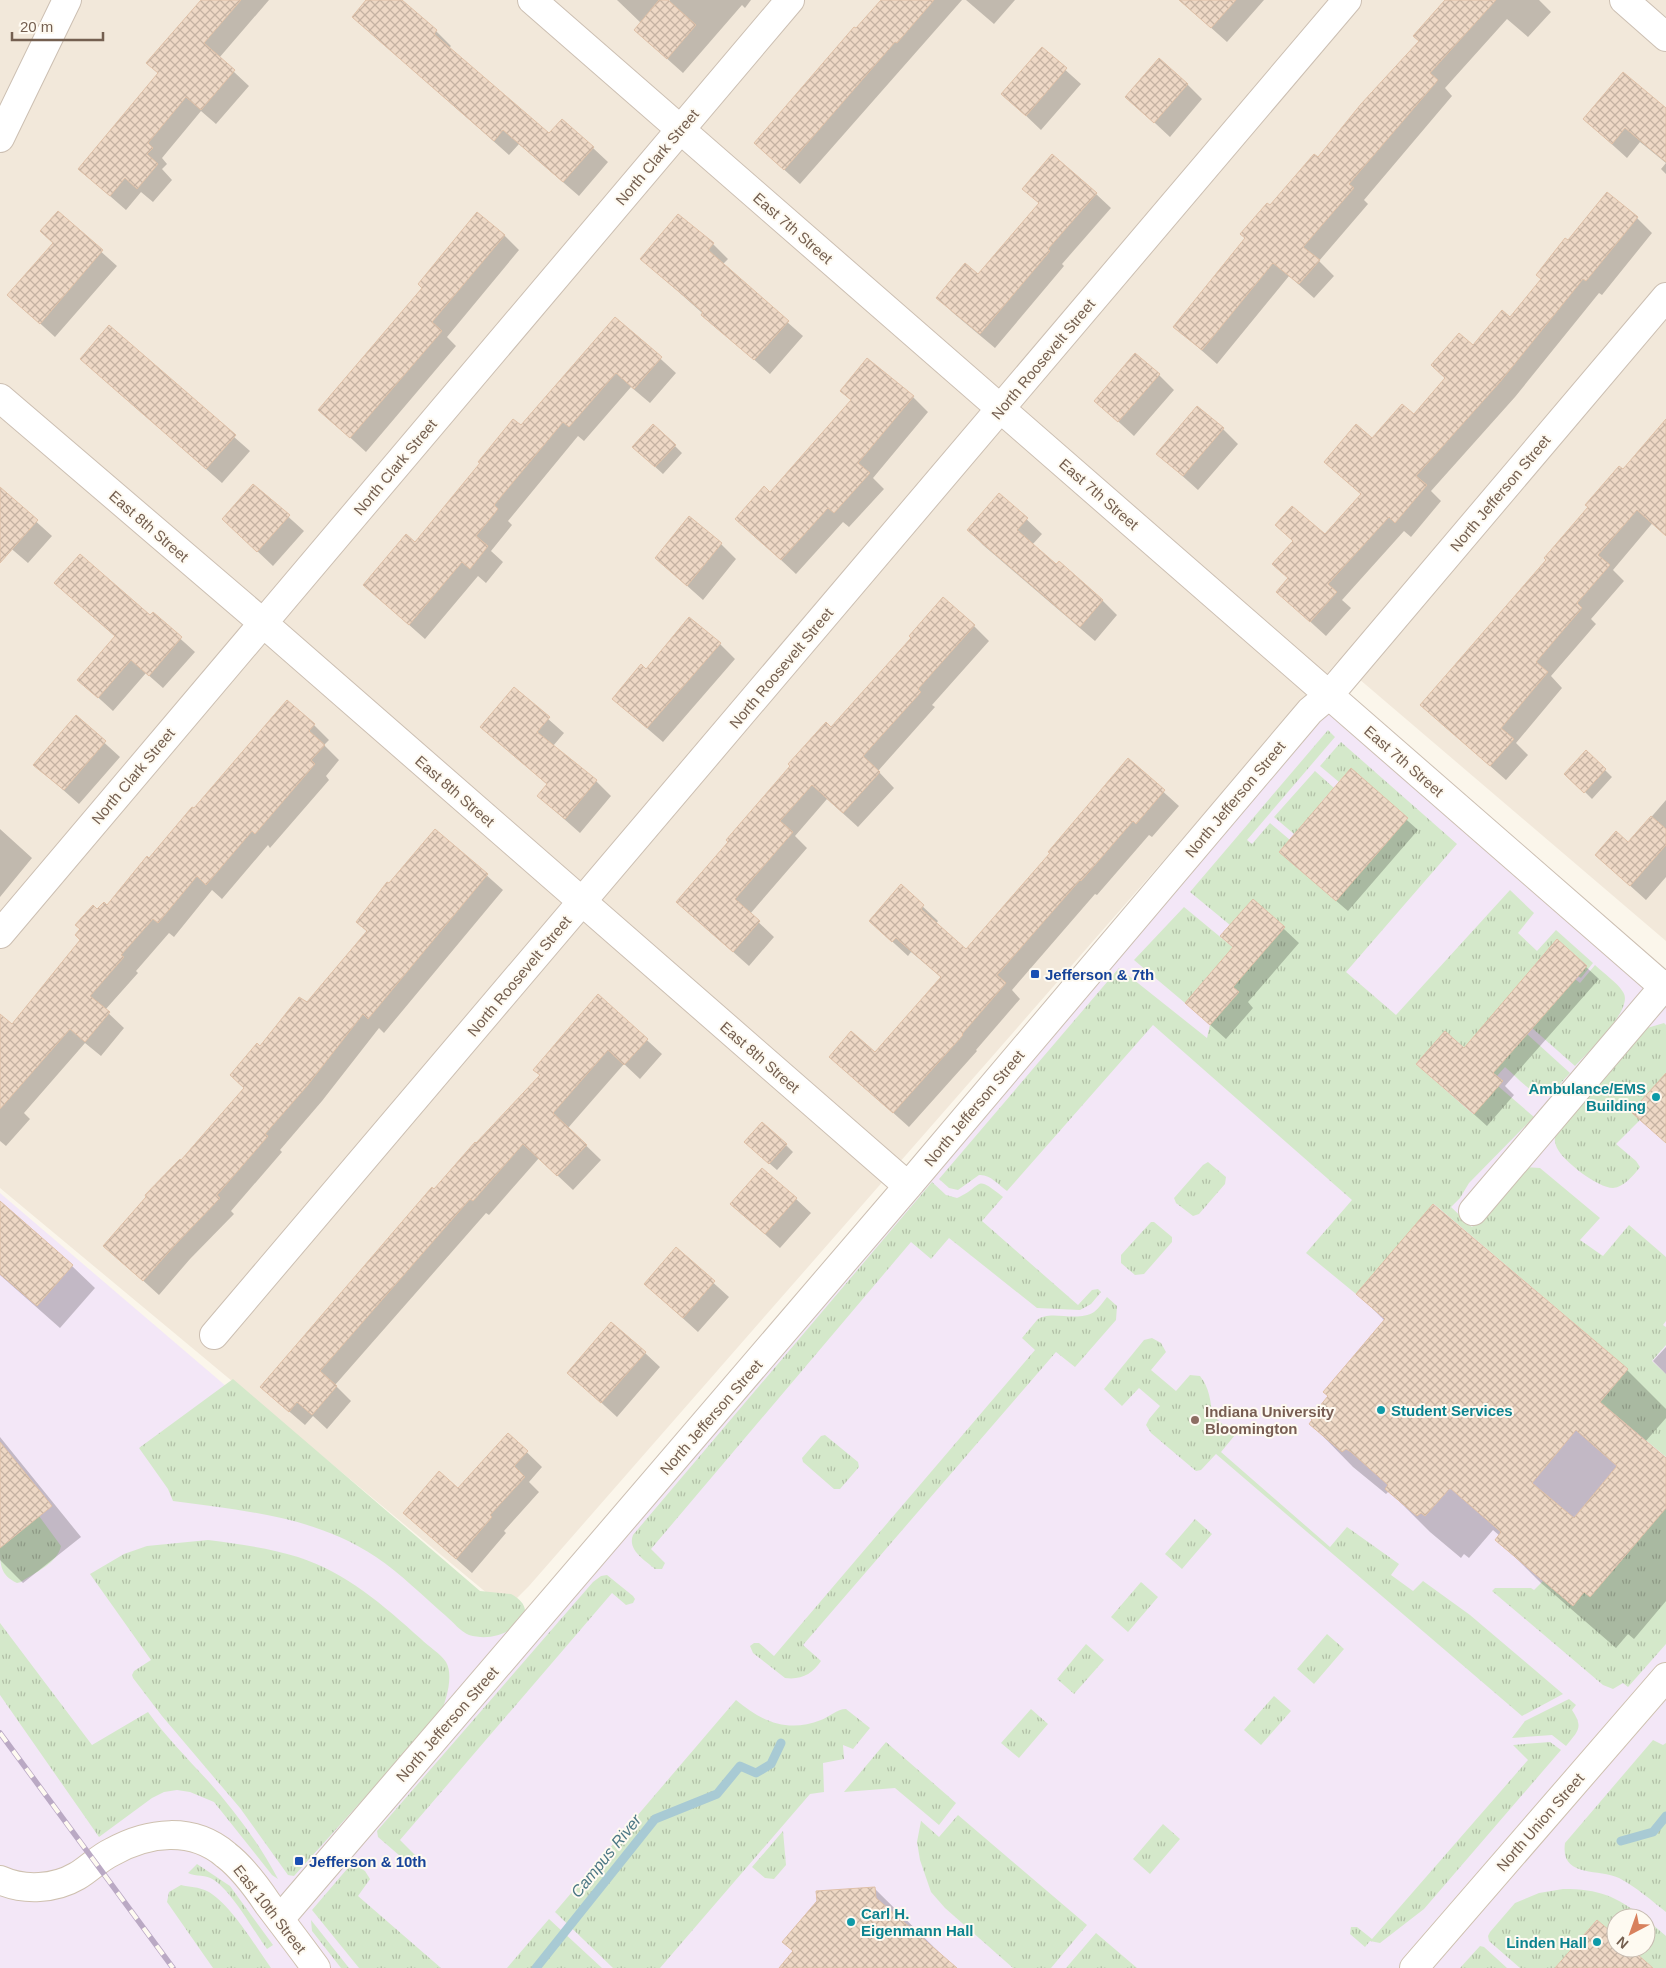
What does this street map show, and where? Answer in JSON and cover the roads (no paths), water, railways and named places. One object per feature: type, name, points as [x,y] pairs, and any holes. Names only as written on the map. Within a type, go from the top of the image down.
[{"type":"street","points":[[0,138],[67,0]]},
{"type":"street","name":"East 7th Street","points":[[532,0],[1665,987]]},
{"type":"street","name":"North Clark Street","points":[[0,934],[790,0]]},
{"type":"street","name":"North Roosevelt Street","points":[[214,1335],[1347,0]]},
{"type":"street","points":[[1624,0],[1666,37]]},
{"type":"street","name":"North Jefferson Street","points":[[280,1919],[908,1186],[1310,711],[1328,695],[1666,297]]},
{"type":"street","name":"East 8th Street","points":[[0,398],[262,623],[908,1186]]},
{"type":"street","points":[[1473,1211],[1665,987]]},
{"type":"street","name":"North Union Street","points":[[1414,1968],[1666,1677]]},
{"type":"street","name":"East 10th Street","points":[[0,1880],[21,1886],[40,1888],[58,1884],[76,1877],[110,1853],[133,1842],[154,1836],[172,1834],[190,1836],[208,1843],[226,1854],[244,1872],[316,1968]]},
{"type":"waterway","name":"Campus River","points":[[536,1968],[655,1819],[717,1794],[740,1766],[756,1773],[771,1764],[781,1743]]},
{"type":"waterway","name":"Campus River","points":[[1621,1841],[1653,1832],[1666,1816]]},
{"type":"railway","points":[[0,1733],[173,1968]]},
{"type":"place","name":"Jefferson & 7th","points":[[1035,974]]},
{"type":"place","name":"Ambulance/EMS Building","points":[[1656,1097]]},
{"type":"place","name":"Student Services","points":[[1381,1410]]},
{"type":"place","name":"Indiana University Bloomington","points":[[1195,1420]]},
{"type":"place","name":"Jefferson & 10th","points":[[299,1861]]},
{"type":"place","name":"Carl H. Eigenmann Hall","points":[[851,1922]]},
{"type":"place","name":"Linden Hall","points":[[1597,1942]]}]
